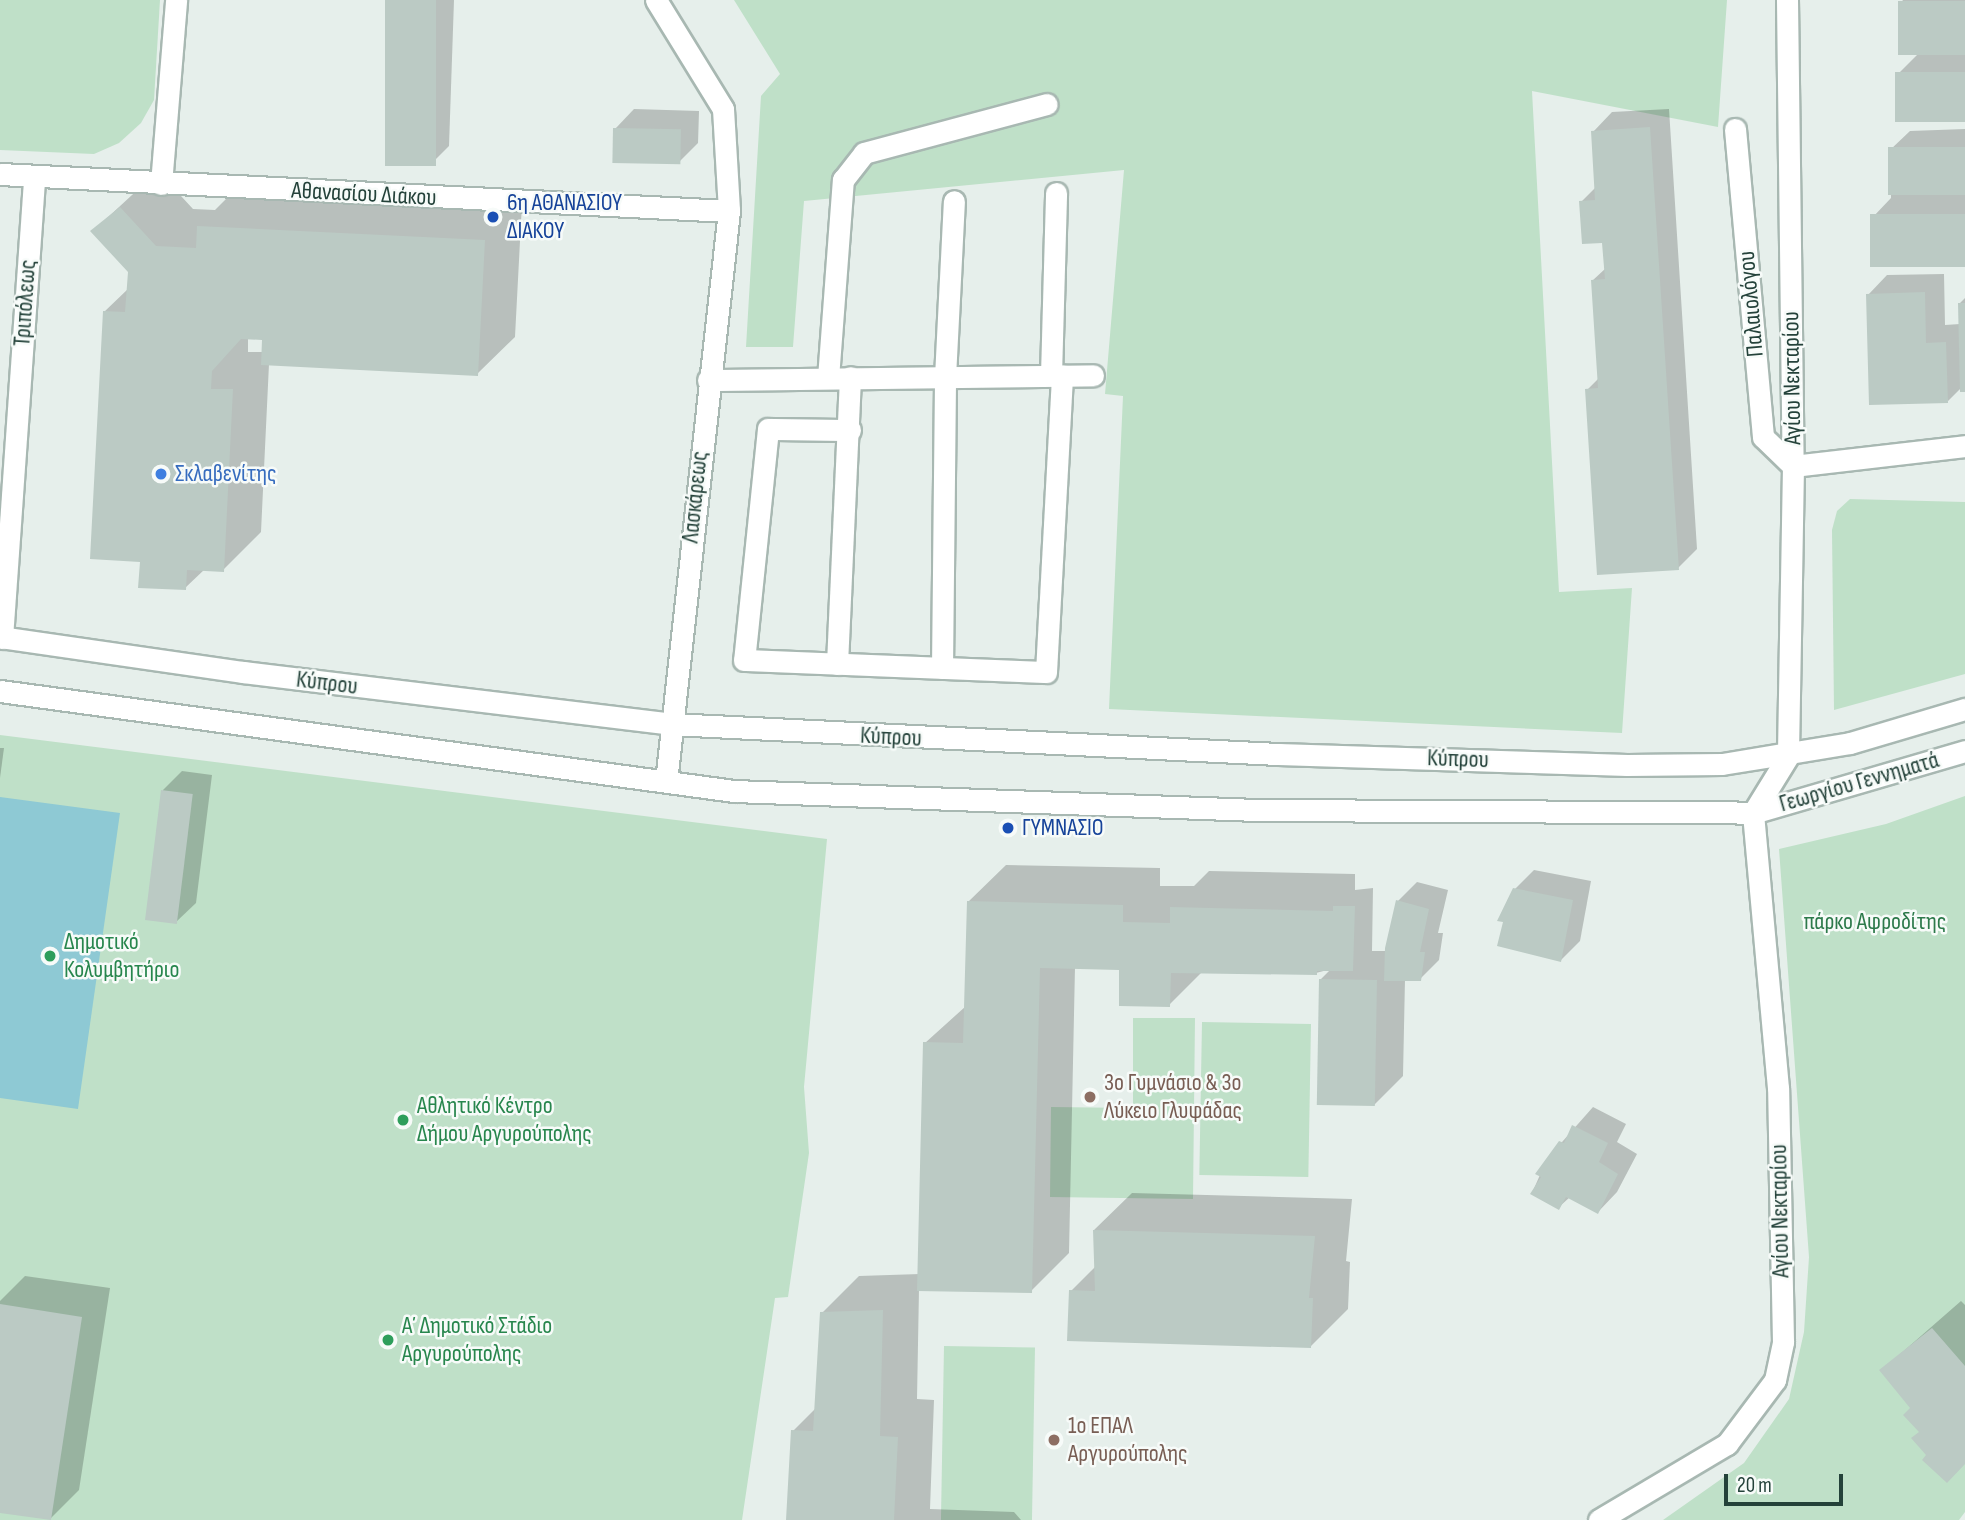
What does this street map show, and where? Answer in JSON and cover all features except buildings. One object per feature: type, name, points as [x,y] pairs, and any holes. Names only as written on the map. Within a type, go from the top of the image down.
[{"type":"street","points":[[161,184],[176,0]]},
{"type":"street","name":"Λασκάρεως","points":[[656,0],[723,109],[729,211],[670,724],[666,782]]},
{"type":"street","name":"Αγίου Νεκταρίου","points":[[1787,0],[1793,466],[1788,756]]},
{"type":"street","points":[[828,378],[843,180],[864,153],[1047,104]]},
{"type":"street","name":"Παλαιολόγου","points":[[1735,129],[1763,437],[1793,466]]},
{"type":"street","name":"Αθανασίου Διάκου","points":[[0,174],[729,211]]},
{"type":"street","name":"Τριπόλεως","points":[[1,638],[33,177]]},
{"type":"street","points":[[850,430],[768,429],[744,660],[1046,672],[1056,375],[1056,193]]},
{"type":"street","points":[[942,668],[945,377],[954,201]]},
{"type":"street","points":[[708,380],[1093,374]]},
{"type":"street","points":[[837,664],[850,430],[850,377]]},
{"type":"street","points":[[1793,466],[1965,446]]},
{"type":"street","name":"Κύπρου","points":[[1,638],[243,673],[670,724],[1006,743],[1628,765],[1723,764],[1788,756]]},
{"type":"street","points":[[0,691],[734,791],[1266,810],[1753,813],[1788,756]]},
{"type":"street","name":"Γεωργίου Γεννηματά","points":[[1788,756],[1965,709]]},
{"type":"street","name":"Γεωργίου Γεννηματά","points":[[1753,813],[1965,751]]},
{"type":"street","name":"Αγίου Νεκταρίου","points":[[1599,1520],[1727,1444],[1775,1380],[1783,1342],[1778,1088],[1753,813]]},
{"type":"green space","points":[[0,0],[160,0],[154,100],[141,123],[119,143],[94,154],[0,150]]},
{"type":"green space","points":[[734,0],[1727,0],[1718,127],[1532,91],[1559,592],[1632,588],[1622,733],[1109,709],[1123,396],[1105,394],[1124,170],[804,201],[793,347],[746,347],[761,96],[780,74]]},
{"type":"green space","points":[[1850,499],[1965,502],[1965,674],[1834,710],[1832,530],[1837,511]]},
{"type":"green space","name":"Α΄ Δημοτικό Στάδιο Αργυρούπολης","points":[[0,735],[827,839],[804,1087],[809,1153],[788,1297],[775,1298],[742,1520],[0,1520]]},
{"type":"green space","name":"πάρκο Αφροδίτης","points":[[1965,796],[1965,1512],[1959,1520],[1663,1520],[1744,1463],[1789,1399],[1804,1332],[1809,1257],[1779,849],[1886,824]]},
{"type":"green space","points":[[1133,1018],[1195,1018],[1193,1199],[1050,1197],[1051,1107],[1133,1108]]},
{"type":"green space","points":[[1202,1022],[1311,1024],[1308,1177],[1199,1175]]},
{"type":"green space","points":[[944,1346],[1035,1348],[1032,1520],[941,1520]]},
{"type":"water","name":"Δημοτικό Κολυμβητήριο","points":[[0,797],[120,813],[78,1109],[0,1098]]},
{"type":"place","name":"6η ΑΘΑΝΑΣΙΟΥ ΔΙΑΚΟΥ","points":[[493,217]]},
{"type":"place","name":"Σκλαβενίτης","points":[[161,474]]},
{"type":"place","name":"ΓΥΜΝΑΣΙΟ","points":[[1008,828]]},
{"type":"place","name":"Δημοτικό Κολυμβητήριο","points":[[50,956]]},
{"type":"place","name":"3ο Γυμνάσιο & 3ο Λύκειο Γλυφάδας","points":[[1090,1097]]},
{"type":"place","name":"Αθλητικό Κέντρο Δήμου Αργυρούπολης","points":[[403,1120]]},
{"type":"place","name":"Α΄ Δημοτικό Στάδιο Αργυρούπολης","points":[[388,1340]]},
{"type":"place","name":"1o ΕΠΑΛ Αργυρούπολης","points":[[1054,1440]]}]
